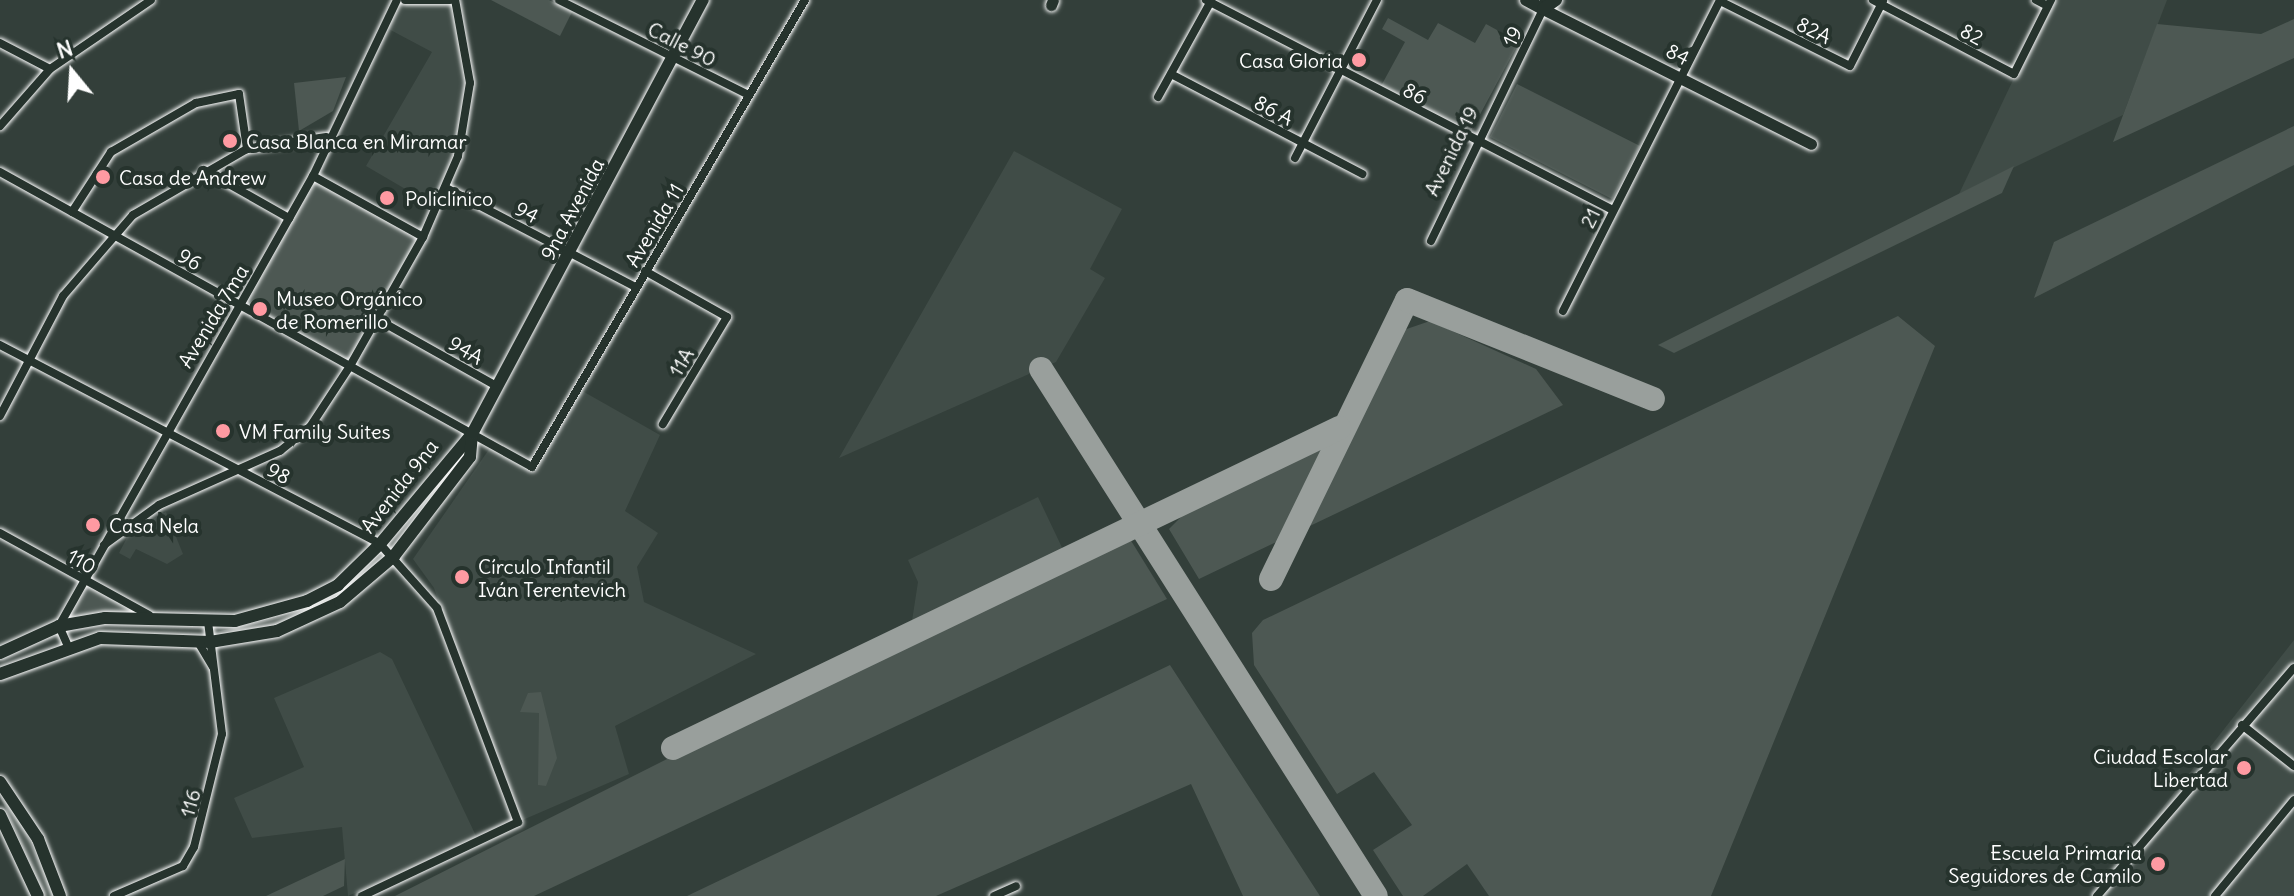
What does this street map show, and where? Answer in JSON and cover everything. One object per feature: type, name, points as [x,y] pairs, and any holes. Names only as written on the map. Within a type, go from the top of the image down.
[{"type":"main road","name":"9na Avenida","points":[[472,434],[572,254],[703,0]]},
{"type":"main road","name":"84","points":[[1526,0],[1549,2]]},
{"type":"main road","name":"Avenida 9na","points":[[0,653],[59,626],[149,615],[208,622],[307,601],[338,585],[380,544],[472,434]]},
{"type":"main road","name":"Avenida 9na","points":[[0,674],[67,644],[150,634],[204,642],[277,631],[319,612],[394,556],[470,457],[472,434]]},
{"type":"main road","points":[[0,782],[38,839],[60,896]]},
{"type":"main road","points":[[0,815],[38,896]]},
{"type":"street","points":[[0,126],[50,69],[151,0]]},
{"type":"street","name":"Avenida 7ma","points":[[59,626],[162,432],[313,176],[326,137],[397,0]]},
{"type":"street","points":[[103,546],[130,521],[243,472],[310,427],[350,366],[423,237],[446,188],[470,83],[453,0],[405,0]]},
{"type":"street","name":"Calle 90","points":[[559,0],[749,95]]},
{"type":"street","points":[[579,10],[584,0]]},
{"type":"street","name":"Avenida 11","points":[[532,467],[805,0]]},
{"type":"street","points":[[1295,158],[1377,0]]},
{"type":"street","name":"82A","points":[[1720,0],[1850,66],[1879,1]]},
{"type":"street","name":"21","points":[[1563,311],[1720,0]]},
{"type":"street","points":[[2036,0],[2050,3]]},
{"type":"street","points":[[1158,97],[1209,1]]},
{"type":"street","name":"86","points":[[1209,1],[1339,73],[1612,210]]},
{"type":"street","name":"82","points":[[1879,1],[2014,74],[2050,3]]},
{"type":"street","name":"84","points":[[1549,2],[1813,142]]},
{"type":"street","name":"19","points":[[1509,78],[1549,2]]},
{"type":"street","points":[[0,43],[50,69]]},
{"type":"street","name":"86 A","points":[[1171,74],[1362,174]]},
{"type":"street","name":"Avenida 19","points":[[1431,241],[1509,78]]},
{"type":"street","points":[[72,212],[91,177],[133,134],[196,103],[239,94],[247,149]]},
{"type":"street","points":[[0,416],[63,296],[112,234],[204,170],[247,149],[326,137]]},
{"type":"street","points":[[204,170],[289,218]]},
{"type":"street","name":"96","points":[[0,172],[532,467]]},
{"type":"street","points":[[313,176],[423,237]]},
{"type":"street","name":"94","points":[[446,188],[635,287]]},
{"type":"street","name":"11A","points":[[645,271],[727,317],[663,424]]},
{"type":"street","name":"94A","points":[[377,319],[498,387]]},
{"type":"street","name":"98","points":[[0,345],[380,544],[394,556],[437,608],[518,822],[362,896]]},
{"type":"street","points":[[118,513],[130,521]]},
{"type":"street","name":"110","points":[[0,533],[149,615]]},
{"type":"street","name":"116","points":[[114,896],[189,858],[222,734],[215,671],[204,642],[208,622]]},
{"type":"street","points":[[59,626],[67,644]]},
{"type":"street","points":[[2097,896],[2294,668]]},
{"type":"street","points":[[2242,725],[2294,766]]},
{"type":"street","points":[[2215,896],[2294,800]]},
{"type":"street","points":[[994,896],[1016,886]]},
{"type":"shaded area","points":[[397,0],[455,0],[470,83],[458,156],[436,207],[366,166],[432,52],[383,26]]},
{"type":"shaded area","points":[[491,0],[549,0],[572,12],[560,36]]},
{"type":"shaded area","points":[[2051,0],[2167,0],[2123,115],[1959,194]]},
{"type":"shaded area","points":[[1388,18],[1428,40],[1438,23],[1475,43],[1486,24],[1519,42],[1470,133],[1381,86],[1405,42],[1382,29]]},
{"type":"shaded area","points":[[2294,19],[2294,58],[2113,142],[2157,24],[2261,34]]},
{"type":"shaded area","points":[[346,77],[333,111],[299,131],[294,83]]},
{"type":"shaded area","points":[[1517,84],[1640,146],[1612,199],[1490,137]]},
{"type":"shaded area","points":[[2294,126],[2294,165],[2034,298],[2054,242]]},
{"type":"shaded area","points":[[1014,151],[1122,209],[1090,269],[1105,278],[1056,362],[839,458]]},
{"type":"shaded area","points":[[2014,166],[2002,193],[1674,353],[1658,345]]},
{"type":"shaded area","points":[[313,176],[423,237],[350,366],[239,305]]},
{"type":"shaded area","points":[[1898,316],[1935,346],[1711,896],[1489,896],[1467,864],[1423,896],[1403,896],[1373,850],[1412,825],[1374,772],[1337,794],[1254,665],[1252,633],[1263,620]]},
{"type":"shaded area","points":[[1430,321],[1536,369],[1563,405],[1199,579],[1169,529],[1189,509],[1352,426],[1398,332]]},
{"type":"shaded area","points":[[577,388],[660,435],[625,511],[658,533],[637,567],[644,602],[756,654],[615,726],[629,774],[518,822],[434,588],[413,559],[492,445],[531,466]]},
{"type":"shaded area","points":[[1038,497],[1067,558],[910,634],[918,582],[908,560]]},
{"type":"shaded area","points":[[166,512],[183,554],[167,564],[136,549],[130,559],[119,553],[130,532]]},
{"type":"shaded area","points":[[1130,539],[1167,599],[534,896],[395,896],[814,685]]},
{"type":"shaded area","points":[[377,554],[384,559],[333,601],[277,626],[216,632],[286,616],[328,596]]},
{"type":"shaded area","points":[[84,580],[149,615],[59,626]]},
{"type":"shaded area","name":"Ciudad Escolar Libertad","points":[[2294,640],[2294,896],[2093,896]]},
{"type":"shaded area","points":[[380,652],[392,659],[477,838],[348,896],[342,827],[252,838],[234,798],[304,767],[274,698]]},
{"type":"shaded area","points":[[1170,665],[1320,896],[1243,896],[1191,784],[936,896],[687,896]]},
{"type":"shaded area","points":[[541,692],[557,758],[546,786],[538,785],[539,713],[520,712],[528,693]]},
{"type":"shaded area","points":[[0,796],[20,820],[55,896],[45,896]]},
{"type":"shaded area","points":[[345,859],[344,886],[323,896],[266,896]]},
{"type":"taxiway","points":[[1271,579],[1407,300],[1653,399]]},
{"type":"taxiway","points":[[1041,369],[1376,896]]},
{"type":"taxiway","points":[[673,748],[1339,428]]},
{"type":"place","name":"Casa Gloria","points":[[1359,60]]},
{"type":"place","name":"Casa Blanca en Miramar","points":[[230,141]]},
{"type":"place","name":"Casa de Andrew","points":[[103,177]]},
{"type":"place","name":"Policlínico","points":[[387,198]]},
{"type":"place","name":"Museo Orgánico de Romerillo","points":[[260,309]]},
{"type":"place","name":"VM Family Suites","points":[[223,431]]},
{"type":"place","name":"Casa Nela","points":[[93,525]]},
{"type":"place","name":"Círculo Infantil Iván Terentevich","points":[[462,577]]},
{"type":"place","name":"Ciudad Escolar Libertad","points":[[2244,768]]},
{"type":"place","name":"Escuela Primaria Seguidores de Camilo","points":[[2158,864]]}]
